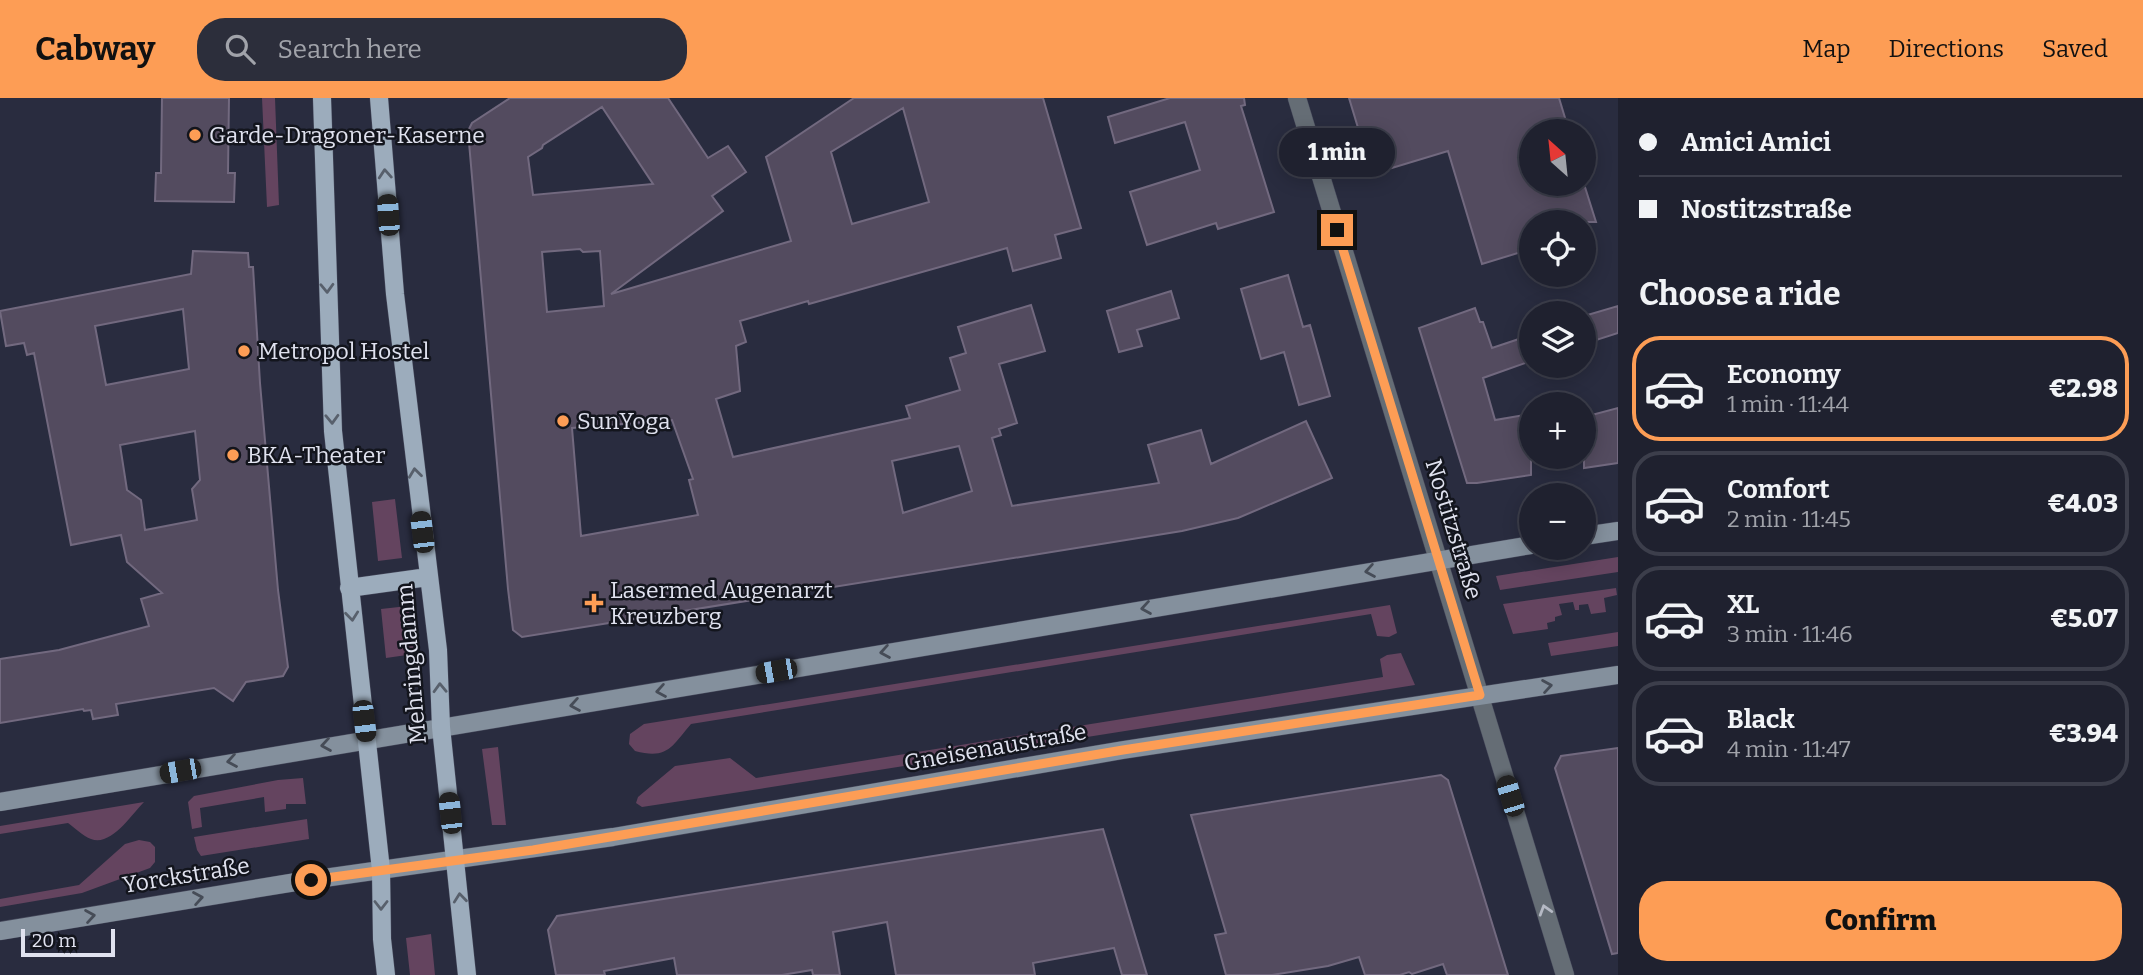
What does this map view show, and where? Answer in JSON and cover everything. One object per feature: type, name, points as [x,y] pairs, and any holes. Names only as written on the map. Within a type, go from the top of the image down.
[{"type":"main road","points":[[322,98],[332,431],[381,870],[382,939],[386,975]]},
{"type":"main road","name":"Mehringdamm","points":[[379,98],[395,294],[438,650],[441,727],[467,975]]},
{"type":"main road","points":[[1596,534],[1618,531]]},
{"type":"main road","points":[[0,802],[1519,547]]},
{"type":"main road","points":[[349,588],[428,577]]},
{"type":"main road","name":"Gneisenaustraße","points":[[381,870],[613,837],[1123,750],[1618,675]]},
{"type":"main road","name":"Yorckstraße","points":[[0,931],[381,870]]},
{"type":"street","name":"Nostitzstraße","points":[[1297,98],[1565,975]]},
{"type":"shaded area","points":[[262,98],[275,98],[279,205],[267,207]]},
{"type":"shaded area","points":[[395,499],[402,558],[378,561],[372,502]]},
{"type":"shaded area","points":[[1618,557],[1618,572],[1500,590],[1496,576]]},
{"type":"shaded area","points":[[1616,588],[1617,595],[1604,598],[1606,612],[1591,614],[1588,604],[1579,605],[1579,610],[1575,610],[1573,602],[1559,604],[1562,615],[1547,623],[1548,629],[1513,634],[1503,604]]},
{"type":"shaded area","points":[[1390,605],[1397,633],[1389,637],[1377,636],[1371,614],[691,724],[674,745],[655,754],[635,751],[629,744],[630,734],[644,724]]},
{"type":"shaded area","points":[[408,606],[414,654],[386,658],[381,609]]},
{"type":"shaded area","points":[[1618,632],[1618,646],[1551,656],[1548,643]]},
{"type":"shaded area","points":[[1401,653],[1415,685],[642,807],[636,803],[638,797],[675,766],[730,758],[756,778],[1383,677],[1380,659]]},
{"type":"shaded area","points":[[498,747],[506,825],[492,825],[482,749]]},
{"type":"shaded area","points":[[303,778],[306,804],[286,804],[286,809],[265,812],[264,797],[200,808],[202,827],[192,829],[188,802],[194,796]]},
{"type":"shaded area","points":[[144,802],[113,834],[99,840],[88,838],[68,823],[0,834],[0,826]]},
{"type":"shaded area","points":[[307,819],[309,839],[201,856],[194,837]]},
{"type":"shaded area","points":[[139,840],[150,842],[155,847],[155,862],[150,868],[82,893],[0,907],[0,899],[79,885],[125,844]]},
{"type":"shaded area","points":[[431,934],[435,975],[410,975],[406,938]]},
{"type":"building","name":"Garde-Dragoner-Kaserne","points":[[162,98],[229,98],[228,173],[235,173],[234,202],[155,201],[156,173],[161,173]]},
{"type":"building","points":[[510,98],[668,98],[708,158],[728,146],[746,172],[712,196],[723,211],[611,294],[791,241],[766,157],[854,98],[1043,98],[1081,228],[1055,235],[1061,258],[1013,271],[1007,248],[740,321],[746,342],[736,346],[740,391],[716,399],[733,457],[910,418],[906,406],[960,390],[950,358],[966,353],[958,327],[1031,305],[1045,351],[999,364],[1017,423],[999,429],[1001,435],[992,438],[1012,506],[1159,483],[1148,445],[1201,430],[1211,464],[1306,421],[1332,478],[1238,518],[1182,531],[522,637],[513,630],[508,589],[468,131],[472,123]],"holes":[[[602,107],[653,184],[533,195],[528,157]],[[903,108],[929,202],[852,224],[831,152]],[[580,249],[583,252],[600,251],[604,306],[547,312],[542,252]],[[672,420],[693,479],[689,480],[698,515],[581,536],[572,428]],[[959,446],[972,491],[903,513],[892,461]]]},
{"type":"building","points":[[1170,98],[1244,98],[1245,105],[1241,106],[1274,212],[1218,229],[1216,223],[1147,245],[1130,192],[1200,170],[1185,122],[1115,143],[1108,117]]},
{"type":"building","points":[[1349,98],[1559,98],[1565,119],[1519,119],[1519,196],[1588,196],[1592,210],[1519,210],[1519,253],[1482,264],[1448,151],[1372,174]]},
{"type":"building","points":[[193,251],[248,253],[249,267],[253,267],[278,590],[288,667],[283,676],[246,682],[233,701],[214,688],[116,704],[118,715],[93,719],[91,710],[83,709],[0,723],[0,659],[59,650],[149,626],[141,599],[162,593],[127,562],[121,535],[71,545],[34,353],[27,355],[24,343],[6,346],[0,311],[191,274]],"holes":[[[183,309],[189,369],[106,385],[95,326]],[[195,431],[200,480],[192,489],[197,520],[145,530],[141,500],[127,490],[120,445]]]},
{"type":"building","points":[[1288,275],[1303,327],[1310,325],[1330,396],[1299,405],[1284,352],[1261,359],[1241,289]]},
{"type":"building","points":[[1171,291],[1179,318],[1137,330],[1142,346],[1119,352],[1107,311]]},
{"type":"building","points":[[1618,306],[1618,333],[1596,340],[1596,312]]},
{"type":"building","points":[[1475,308],[1492,348],[1519,339],[1519,365],[1483,378],[1495,420],[1519,416],[1519,469],[1531,469],[1531,475],[1467,483],[1419,328]]},
{"type":"building","points":[[1618,408],[1618,463],[1596,466],[1596,414]]},
{"type":"building","points":[[1618,748],[1618,953],[1612,954],[1555,768],[1561,756]]},
{"type":"building","points":[[1441,775],[1448,780],[1508,975],[1447,975],[1443,964],[1412,974],[1365,975],[1359,957],[1328,966],[1272,975],[1226,975],[1215,935],[1226,933],[1191,815]]},
{"type":"building","points":[[1103,829],[1147,975],[1122,975],[1114,948],[1033,963],[1035,975],[896,975],[887,922],[833,932],[840,975],[813,975],[812,970],[782,975],[677,975],[674,958],[604,971],[605,975],[556,975],[548,930],[557,916]]},
{"type":"place","name":"Garde-Dragoner-Kaserne","points":[[195,135]]},
{"type":"place","name":"Metropol Hostel","points":[[244,351]]},
{"type":"place","name":"SunYoga","points":[[563,421]]},
{"type":"place","name":"BKA-Theater","points":[[233,455]]},
{"type":"place","name":"Lasermed Augenarzt Kreuzberg","points":[[594,603]]},
{"type":"route","points":[[311,880],[533,850],[1123,750],[1480,695],[1337,230]]}]
